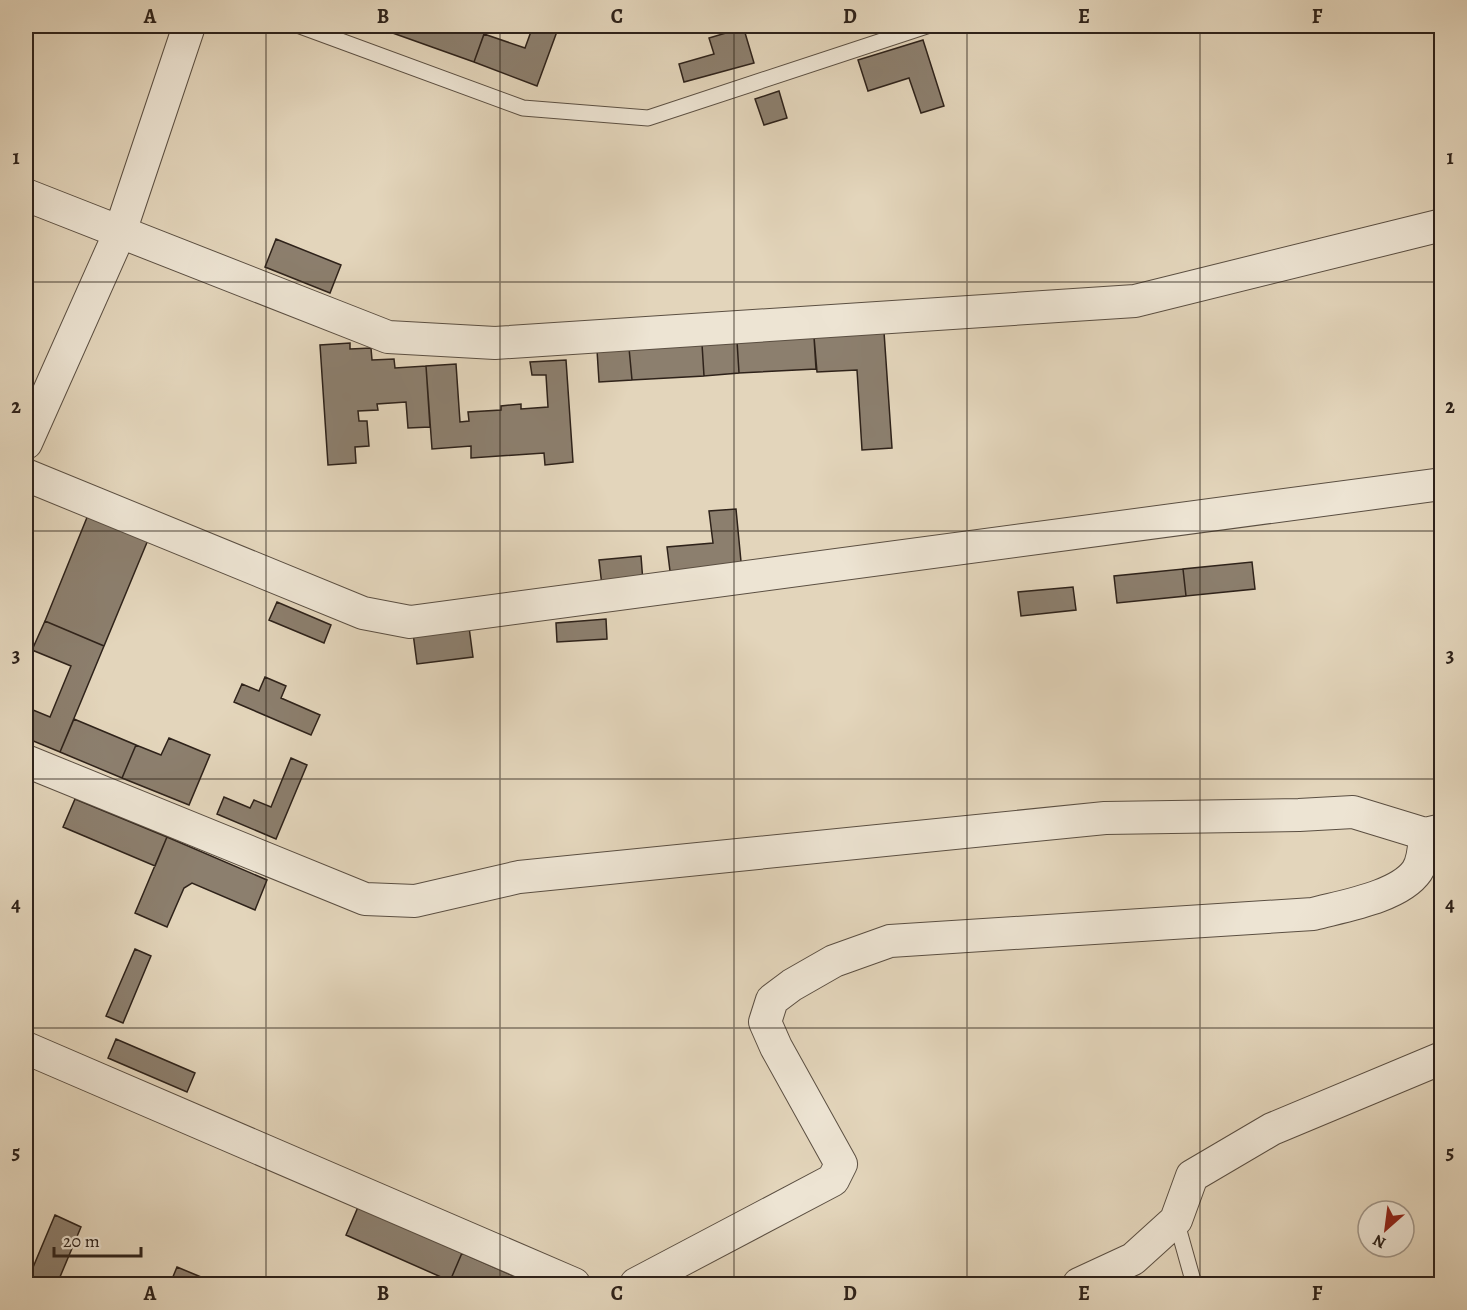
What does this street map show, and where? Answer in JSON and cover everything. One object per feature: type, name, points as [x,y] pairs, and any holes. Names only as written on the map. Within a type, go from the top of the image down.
[{"type":"street","points":[[26,443],[120,232],[189,26]]},
{"type":"street","points":[[26,195],[388,337],[495,343],[1135,301],[1442,225]]},
{"type":"street","points":[[26,475],[363,613],[410,622],[1442,484]]},
{"type":"street","points":[[26,761],[364,899],[415,901],[519,877],[1105,818],[1353,812],[1433,832],[1418,870],[1408,881],[1373,899],[1313,914],[890,941],[834,961],[792,985],[772,1000],[765,1022],[776,1047],[841,1164],[832,1180],[636,1284]]},
{"type":"street","points":[[26,1048],[574,1284]]},
{"type":"street","points":[[1079,1284],[1133,1259],[1176,1220],[1192,1176],[1272,1130],[1442,1058]]},
{"type":"lane","points":[[300,26],[523,108],[648,118],[927,26]]},
{"type":"lane","points":[[1176,1220],[1194,1284]]},
{"type":"building","points":[[373,26],[487,26],[474,62]]},
{"type":"building","points":[[533,26],[559,26],[537,86],[474,62],[484,34],[525,48]]},
{"type":"building","points":[[724,26],[743,26],[754,63],[684,82],[679,64],[714,54],[709,38],[726,33]]},
{"type":"building","points":[[923,40],[944,106],[921,113],[909,78],[868,91],[858,60]]},
{"type":"building","points":[[779,91],[787,118],[764,125],[755,99]]},
{"type":"building","points":[[276,239],[341,265],[330,293],[265,267]]},
{"type":"building","points":[[884,332],[892,448],[862,450],[857,370],[817,372],[814,337]]},
{"type":"building","points":[[814,337],[816,369],[739,373],[737,341]]},
{"type":"building","points":[[737,341],[739,373],[704,376],[702,344]]},
{"type":"building","points":[[350,343],[350,349],[371,348],[372,360],[394,359],[395,368],[426,366],[430,427],[408,428],[406,402],[377,404],[378,410],[358,411],[359,421],[367,421],[369,446],[355,447],[356,463],[328,465],[320,345]]},
{"type":"building","points":[[702,344],[704,376],[632,380],[629,348]]},
{"type":"building","points":[[629,348],[632,380],[599,382],[597,350]]},
{"type":"building","points":[[566,360],[573,462],[545,465],[544,453],[471,458],[471,446],[432,449],[426,366],[456,364],[460,422],[469,421],[468,412],[501,410],[501,406],[521,404],[521,409],[548,407],[546,375],[532,375],[530,362]]},
{"type":"building","points":[[736,509],[742,572],[671,579],[667,547],[713,543],[709,511]]},
{"type":"building","points":[[88,515],[148,540],[104,646],[45,621]]},
{"type":"building","points":[[641,556],[643,582],[602,586],[599,560]]},
{"type":"building","points":[[1252,562],[1255,589],[1186,596],[1183,569]]},
{"type":"building","points":[[1183,569],[1186,596],[1117,603],[1114,576]]},
{"type":"building","points":[[1073,587],[1076,610],[1021,616],[1018,592]]},
{"type":"building","points":[[277,602],[331,625],[324,643],[269,620]]},
{"type":"building","points":[[606,619],[607,639],[557,642],[556,623]]},
{"type":"building","points":[[45,621],[104,646],[60,752],[26,738],[26,707],[50,717],[71,666],[32,650]]},
{"type":"building","points":[[469,627],[473,657],[417,664],[413,633]]},
{"type":"building","points":[[265,677],[286,686],[281,698],[320,715],[311,735],[234,702],[242,684],[259,691]]},
{"type":"building","points":[[74,719],[136,745],[122,778],[60,752]]},
{"type":"building","points":[[169,738],[210,755],[189,805],[122,778],[136,745],[161,755]]},
{"type":"building","points":[[291,758],[307,765],[276,839],[217,814],[224,797],[250,808],[254,800],[271,807]]},
{"type":"building","points":[[75,799],[167,837],[155,866],[63,827]]},
{"type":"building","points":[[167,837],[267,880],[255,910],[192,883],[184,888],[167,927],[135,913]]},
{"type":"building","points":[[135,949],[151,956],[123,1023],[106,1016]]},
{"type":"building","points":[[116,1039],[195,1073],[187,1092],[108,1058]]},
{"type":"building","points":[[358,1207],[462,1253],[450,1281],[346,1235]]},
{"type":"building","points":[[55,1215],[81,1227],[57,1284],[26,1284]]},
{"type":"building","points":[[462,1253],[525,1281],[523,1284],[457,1284],[450,1281]]},
{"type":"building","points":[[177,1267],[201,1277],[198,1284],[170,1284]]}]
